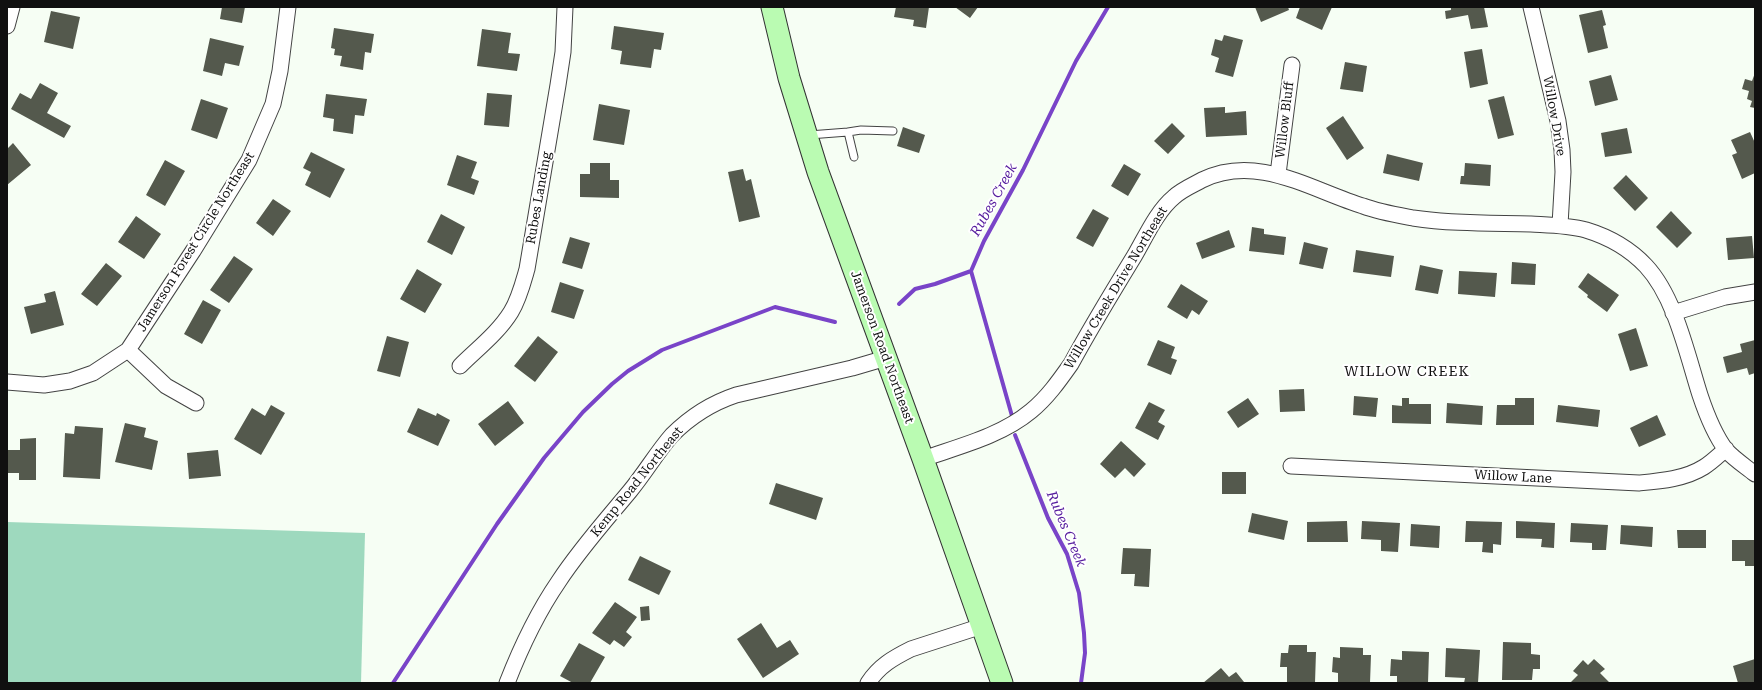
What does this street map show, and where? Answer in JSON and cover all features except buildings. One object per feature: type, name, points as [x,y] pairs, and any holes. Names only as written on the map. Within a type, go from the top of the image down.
[{"type":"street","points":[[7,26],[12,7]]},
{"type":"street","name":"Jamerson Forest Circle Northeast","points":[[7,382],[44,385],[70,381],[93,372],[128,350],[193,251],[249,160],[273,104],[280,71],[288,7]]},
{"type":"street","name":"Rubes Landing","points":[[460,366],[497,330],[511,312],[521,290],[527,269],[558,85],[563,52],[565,7]]},
{"type":"street","name":"Jamerson Road Northeast","points":[[772,7],[789,78],[806,135],[1002,683]]},
{"type":"street","name":"Willow Drive","points":[[1531,7],[1558,121],[1562,150],[1563,172],[1560,226]]},
{"type":"street","name":"Willow Bluff","points":[[1278,174],[1292,65]]},
{"type":"street","name":"Willow Creek Drive Northeast","points":[[923,459],[990,435],[1013,424],[1042,401],[1058,383],[1071,364],[1146,236],[1160,214],[1174,197],[1203,179],[1222,173],[1240,170],[1262,171],[1278,174],[1364,207],[1415,218],[1560,226],[1584,230],[1600,235],[1633,254],[1646,266],[1657,280],[1673,312],[1705,410],[1726,449],[1755,474]]},
{"type":"street","points":[[1673,312],[1725,297],[1755,292]]},
{"type":"street","points":[[128,350],[166,386],[196,403]]},
{"type":"street","name":"Kemp Road Northeast","points":[[507,683],[522,646],[558,581],[672,436],[687,422],[720,401],[736,395],[852,368],[886,358]]},
{"type":"street","name":"Willow Lane","points":[[1291,466],[1639,483],[1662,481],[1690,473],[1703,467],[1726,449]]},
{"type":"street","points":[[868,683],[878,669],[900,654],[982,626]]},
{"type":"lane","points":[[806,135],[861,130],[893,131]]},
{"type":"lane","points":[[848,132],[854,157]]},
{"type":"green space","points":[[7,522],[365,533],[361,683],[7,683]]},
{"type":"waterway","name":"Rubes Creek","points":[[1012,416],[971,271],[984,241],[1023,170],[1076,61],[1108,7]]},
{"type":"waterway","points":[[899,304],[915,289],[935,284],[971,271]]},
{"type":"waterway","points":[[393,683],[497,524],[544,458],[583,412],[612,384],[628,371],[662,350],[775,307],[835,322]]},
{"type":"waterway","name":"Rubes Creek","points":[[1015,435],[1048,518],[1067,554],[1079,593],[1085,653],[1081,683]]},
{"type":"district","name":"WILLOW CREEK","points":[[1407,372]]}]
